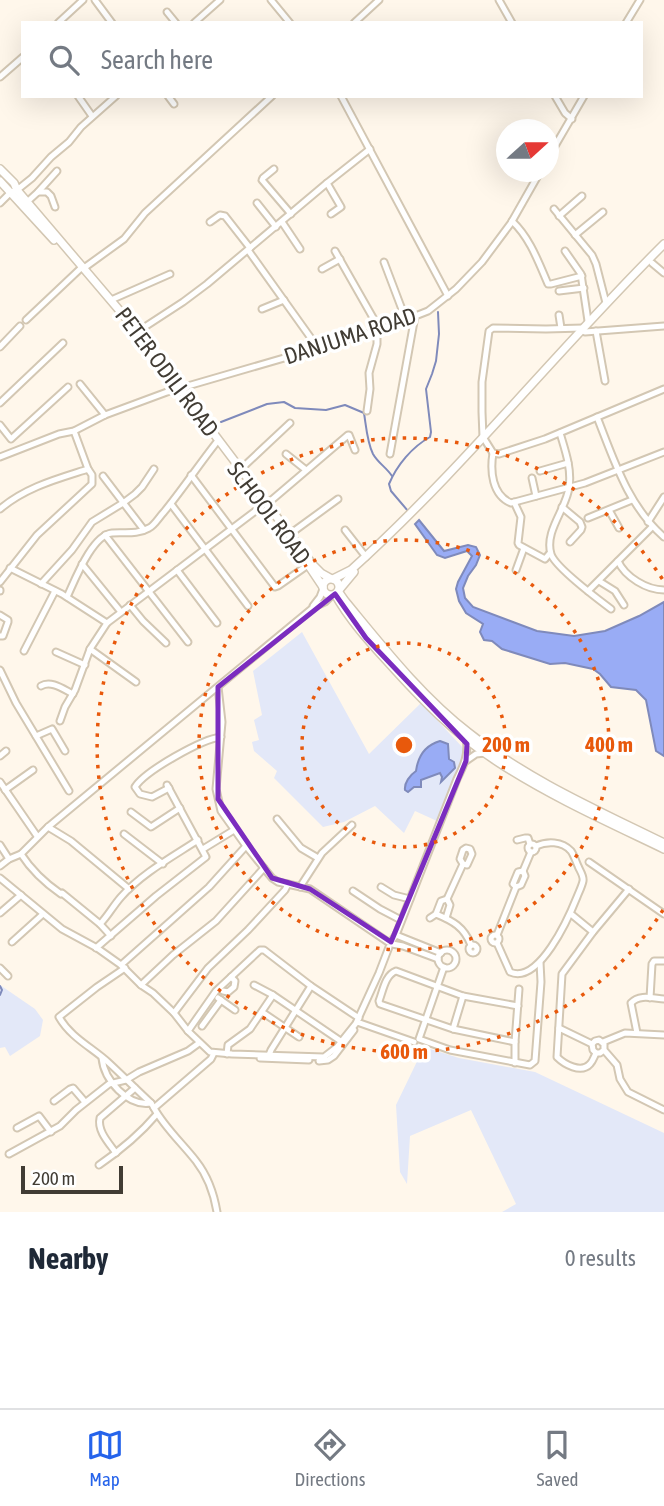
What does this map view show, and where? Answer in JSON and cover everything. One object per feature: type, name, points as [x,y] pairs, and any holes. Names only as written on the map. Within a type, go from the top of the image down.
[{"type":"main road","name":"PETER ODILI ROAD","points":[[0,169],[14,183],[14,191],[27,202],[137,332],[178,390],[317,570],[332,578]]},
{"type":"main road","name":"SCHOOL ROAD","points":[[0,181],[14,191],[82,268],[265,504],[323,588]]},
{"type":"main road","points":[[484,439],[347,573],[324,581],[323,588],[326,593],[336,592],[348,577],[442,489],[606,303],[664,244]]},
{"type":"main road","points":[[585,327],[664,251]]},
{"type":"main road","points":[[332,578],[338,582],[336,592],[347,613],[396,671],[466,738],[536,785],[664,849]]},
{"type":"main road","points":[[336,592],[395,662],[468,732],[538,780],[664,843]]},
{"type":"street","points":[[60,21],[83,0]]},
{"type":"street","points":[[95,0],[111,21]]},
{"type":"street","points":[[196,21],[220,0]]},
{"type":"street","points":[[271,0],[288,21]]},
{"type":"street","points":[[356,21],[379,0]]},
{"type":"street","points":[[499,0],[511,21]]},
{"type":"street","points":[[627,21],[640,0]]},
{"type":"street","points":[[167,12],[174,21]]},
{"type":"street","points":[[0,77],[21,59]]},
{"type":"street","points":[[79,98],[92,116]]},
{"type":"street","points":[[0,203],[32,177],[114,98]]},
{"type":"street","points":[[170,98],[174,104]]},
{"type":"street","points":[[26,320],[82,268],[124,239],[145,213],[270,98]]},
{"type":"street","points":[[342,98],[448,296]]},
{"type":"street","points":[[556,98],[572,119]]},
{"type":"street","points":[[559,140],[583,98]]},
{"type":"street","points":[[137,332],[183,302],[370,149]]},
{"type":"street","points":[[274,169],[262,180],[291,214]]},
{"type":"street","points":[[27,202],[57,172]]},
{"type":"street","name":"DANJUMA ROAD","points":[[0,457],[59,434],[74,431],[105,415],[167,392],[378,330],[428,311],[464,282],[482,262],[512,221],[534,182]]},
{"type":"street","points":[[327,183],[341,207],[331,214]]},
{"type":"street","points":[[38,192],[47,192],[55,207]]},
{"type":"street","points":[[559,216],[582,196]]},
{"type":"street","points":[[257,203],[275,227]]},
{"type":"street","points":[[554,209],[592,255],[606,303]]},
{"type":"street","points":[[575,235],[603,212]]},
{"type":"street","points":[[210,222],[220,215],[225,216],[318,348]]},
{"type":"street","points":[[512,221],[530,244],[548,284],[582,276]]},
{"type":"street","points":[[282,222],[300,249]]},
{"type":"street","points":[[335,251],[378,330],[374,362],[369,373],[367,411]]},
{"type":"street","points":[[565,251],[582,276],[585,327]]},
{"type":"street","points":[[322,269],[340,259]]},
{"type":"street","points":[[384,262],[406,320]]},
{"type":"street","points":[[652,263],[664,273]]},
{"type":"street","points":[[111,300],[170,274]]},
{"type":"street","points":[[559,291],[584,288]]},
{"type":"street","points":[[262,309],[284,300]]},
{"type":"street","points":[[559,315],[561,328]]},
{"type":"street","points":[[390,454],[415,316]]},
{"type":"street","points":[[0,347],[20,326]]},
{"type":"street","points":[[664,326],[596,331],[585,327],[493,328],[489,331],[482,382],[484,439],[493,453],[491,473],[502,499],[511,503],[569,488],[664,452]]},
{"type":"street","points":[[596,331],[605,381]]},
{"type":"street","points":[[0,403],[63,343]]},
{"type":"street","points":[[80,384],[105,415]]},
{"type":"street","points":[[0,425],[11,439],[68,387]]},
{"type":"street","points":[[493,453],[513,450],[560,433],[664,389]]},
{"type":"street","points":[[597,416],[632,500],[650,525],[664,537]]},
{"type":"street","points":[[241,469],[290,423]]},
{"type":"street","points":[[0,582],[37,535],[92,484],[92,475],[74,431]]},
{"type":"street","points":[[560,433],[568,463],[569,488],[552,532],[550,553],[566,572],[611,609]]},
{"type":"street","points":[[60,721],[90,649],[107,623],[265,504],[348,435],[355,450]]},
{"type":"street","points":[[67,597],[82,564],[104,535],[131,534],[148,529],[171,504],[216,443]]},
{"type":"street","points":[[286,454],[306,470]]},
{"type":"street","points":[[540,471],[568,463]]},
{"type":"street","points":[[0,509],[14,497],[88,469]]},
{"type":"street","points":[[41,584],[72,550],[92,522],[124,503],[142,487],[154,469]]},
{"type":"street","points":[[191,475],[275,587],[308,565]]},
{"type":"street","points":[[103,476],[144,530]]},
{"type":"street","points":[[532,478],[536,496]]},
{"type":"street","points":[[588,591],[650,525],[664,497]]},
{"type":"street","points":[[290,534],[338,499]]},
{"type":"street","points":[[589,518],[632,500]]},
{"type":"street","points":[[514,502],[521,517],[518,542],[545,559],[550,553]]},
{"type":"street","points":[[171,504],[248,606]]},
{"type":"street","points":[[562,507],[582,525],[570,542]]},
{"type":"street","points":[[609,510],[619,528]]},
{"type":"street","points":[[345,530],[366,556]]},
{"type":"street","points":[[104,535],[188,642]]},
{"type":"street","points":[[516,570],[524,548]]},
{"type":"street","points":[[618,561],[625,571],[648,588],[664,590]]},
{"type":"street","points":[[82,564],[121,612]]},
{"type":"street","points":[[10,568],[67,597],[107,623]]},
{"type":"street","points":[[177,570],[217,623]]},
{"type":"street","points":[[599,581],[615,591],[624,604]]},
{"type":"street","points":[[310,612],[323,588]]},
{"type":"street","points":[[24,651],[55,591]]},
{"type":"street","points":[[0,866],[21,854],[37,836],[314,607],[326,602],[336,592]]},
{"type":"street","points":[[130,606],[166,643]]},
{"type":"street","points":[[0,615],[8,620],[3,636],[0,636]]},
{"type":"street","points":[[90,649],[136,682]]},
{"type":"street","points":[[56,652],[85,665]]},
{"type":"street","points":[[0,670],[69,790]]},
{"type":"street","points":[[41,686],[52,684],[72,694]]},
{"type":"street","points":[[218,687],[222,722],[216,777],[218,800],[221,811],[234,830],[264,869],[278,882],[315,892],[390,944],[406,943]]},
{"type":"street","points":[[36,736],[52,729],[65,751]]},
{"type":"street","points":[[96,948],[156,896],[206,858],[168,787],[152,797],[140,794],[136,784],[150,772],[207,740],[221,737]]},
{"type":"street","points":[[0,878],[43,915],[123,967],[174,1013],[210,1052],[324,1057],[343,1042],[358,1020],[396,935],[466,761],[466,738]]},
{"type":"street","points":[[0,755],[6,751]]},
{"type":"street","points":[[466,761],[477,754],[485,753]]},
{"type":"street","points":[[5,790],[33,770]]},
{"type":"street","points":[[0,782],[37,836]]},
{"type":"street","points":[[131,812],[151,827],[180,808]]},
{"type":"street","points":[[277,819],[301,848],[318,858]]},
{"type":"street","points":[[300,887],[318,858],[352,825]]},
{"type":"street","points":[[48,827],[71,841],[129,889]]},
{"type":"street","points":[[203,849],[234,830]]},
{"type":"street","points":[[124,834],[163,864]]},
{"type":"street","points":[[454,956],[494,940],[516,887],[521,885],[525,876],[523,871],[530,852],[535,851],[528,838],[517,841]]},
{"type":"street","points":[[100,924],[129,889],[198,840]]},
{"type":"street","points":[[494,940],[507,968],[512,974],[520,973],[540,962],[571,914],[583,881],[571,851],[554,842],[533,845]]},
{"type":"street","points":[[0,845],[9,859]]},
{"type":"street","points":[[218,1212],[198,1164],[154,1108],[59,1017],[123,967],[209,887],[246,846]]},
{"type":"street","points":[[473,948],[463,929],[446,918],[433,916],[441,901],[447,899],[463,864],[467,864],[472,852],[481,847]]},
{"type":"street","points":[[21,854],[44,882],[62,893],[111,936]]},
{"type":"street","points":[[589,862],[664,914]]},
{"type":"street","points":[[141,985],[216,921],[264,869]]},
{"type":"street","points":[[174,1013],[208,968],[248,930],[288,884]]},
{"type":"street","points":[[381,887],[394,895],[410,899]]},
{"type":"street","points":[[596,1053],[590,1065],[581,1069],[557,1057],[562,974],[629,889]]},
{"type":"street","points":[[353,891],[401,920]]},
{"type":"street","points":[[0,913],[21,895]]},
{"type":"street","points":[[446,918],[450,905],[447,899]]},
{"type":"street","points":[[571,914],[593,932]]},
{"type":"street","points":[[12,942],[43,915]]},
{"type":"street","points":[[396,935],[406,943],[440,956]]},
{"type":"street","points":[[188,1031],[213,995],[260,950],[264,950],[358,1020],[414,1042]]},
{"type":"street","points":[[447,951],[454,956],[453,965],[448,968],[439,963],[440,956],[447,951]]},
{"type":"street","points":[[650,998],[652,964],[654,961],[664,961]]},
{"type":"street","points":[[443,967],[419,1040],[450,1050],[530,1065],[535,1061],[540,962]]},
{"type":"street","points":[[0,968],[8,976]]},
{"type":"street","points":[[515,1042],[453,1028],[380,1004],[379,1001],[388,976],[396,971],[463,996],[518,1006]]},
{"type":"street","points":[[223,990],[228,992],[234,987],[235,981],[231,977]]},
{"type":"street","points":[[254,985],[343,1042]]},
{"type":"street","points":[[269,1056],[311,986]]},
{"type":"street","points":[[515,1063],[519,989]]},
{"type":"street","points":[[213,995],[235,1010]]},
{"type":"street","points":[[230,1054],[228,1045],[245,1034],[272,995]]},
{"type":"street","points":[[453,1028],[463,996]]},
{"type":"street","points":[[637,1033],[632,1000],[639,997],[664,999]]},
{"type":"street","points":[[202,1026],[220,1000]]},
{"type":"street","points":[[262,1012],[299,1037]]},
{"type":"street","points":[[559,1028],[592,1044]]},
{"type":"street","points":[[592,1044],[597,1040],[603,1042],[616,1036],[637,1033],[664,1035]]},
{"type":"street","points":[[603,1042],[604,1050],[614,1060],[628,1092],[664,1110]]},
{"type":"street","points":[[9,1154],[60,1126],[85,1102],[110,1084],[126,1080],[200,1043]]},
{"type":"street","points":[[592,1044],[596,1053]]},
{"type":"street","points":[[596,1053],[604,1050]]},
{"type":"street","points":[[99,1165],[144,1130],[154,1108],[211,1059],[214,1053]]},
{"type":"street","points":[[103,1058],[103,1068],[126,1096],[132,1101],[154,1108]]},
{"type":"street","points":[[54,1101],[73,1088],[85,1102]]},
{"type":"street","points":[[116,1153],[100,1128],[100,1118],[135,1088]]},
{"type":"street","points":[[17,1128],[39,1116],[51,1132]]},
{"type":"highlighted area","points":[[335,594],[366,638],[467,744],[466,761],[391,942],[310,889],[272,878],[218,799],[218,687]]},
{"type":"shaded area","points":[[302,632],[369,754],[421,703],[465,750],[437,821],[415,811],[404,833],[375,806],[344,822],[323,827],[274,778],[277,771],[254,751],[252,742],[259,740],[254,720],[262,715],[253,671]]},
{"type":"shaded area","points":[[0,985],[35,1009],[43,1020],[40,1036],[10,1056],[5,1047],[0,1048]]},
{"type":"shaded area","points":[[424,1047],[459,1058],[535,1072],[664,1133],[664,1212],[502,1212],[516,1204],[471,1110],[410,1136],[407,1184],[400,1172],[396,1105]]},
{"type":"water","points":[[419,520],[444,551],[468,545],[476,547],[480,555],[463,588],[465,598],[473,607],[537,631],[574,636],[605,631],[664,602],[664,756],[656,751],[646,700],[636,690],[611,687],[593,669],[565,663],[550,664],[502,649],[492,641],[484,640],[480,632],[483,624],[466,613],[456,589],[472,556],[467,551],[445,558],[437,555],[415,524]]},
{"type":"water","points":[[440,741],[448,744],[449,759],[454,762],[455,768],[441,782],[440,773],[421,780],[421,787],[414,787],[408,792],[405,790],[406,782],[416,771],[423,752]]},
{"type":"waterway","points":[[408,511],[391,491],[389,484],[406,457],[430,437],[426,389],[436,361],[438,312]]},
{"type":"waterway","points":[[221,422],[267,404],[284,402],[295,408],[326,410],[345,405],[364,413],[373,454],[392,476]]},
{"type":"waterway","points":[[0,986],[0,995]]}]
